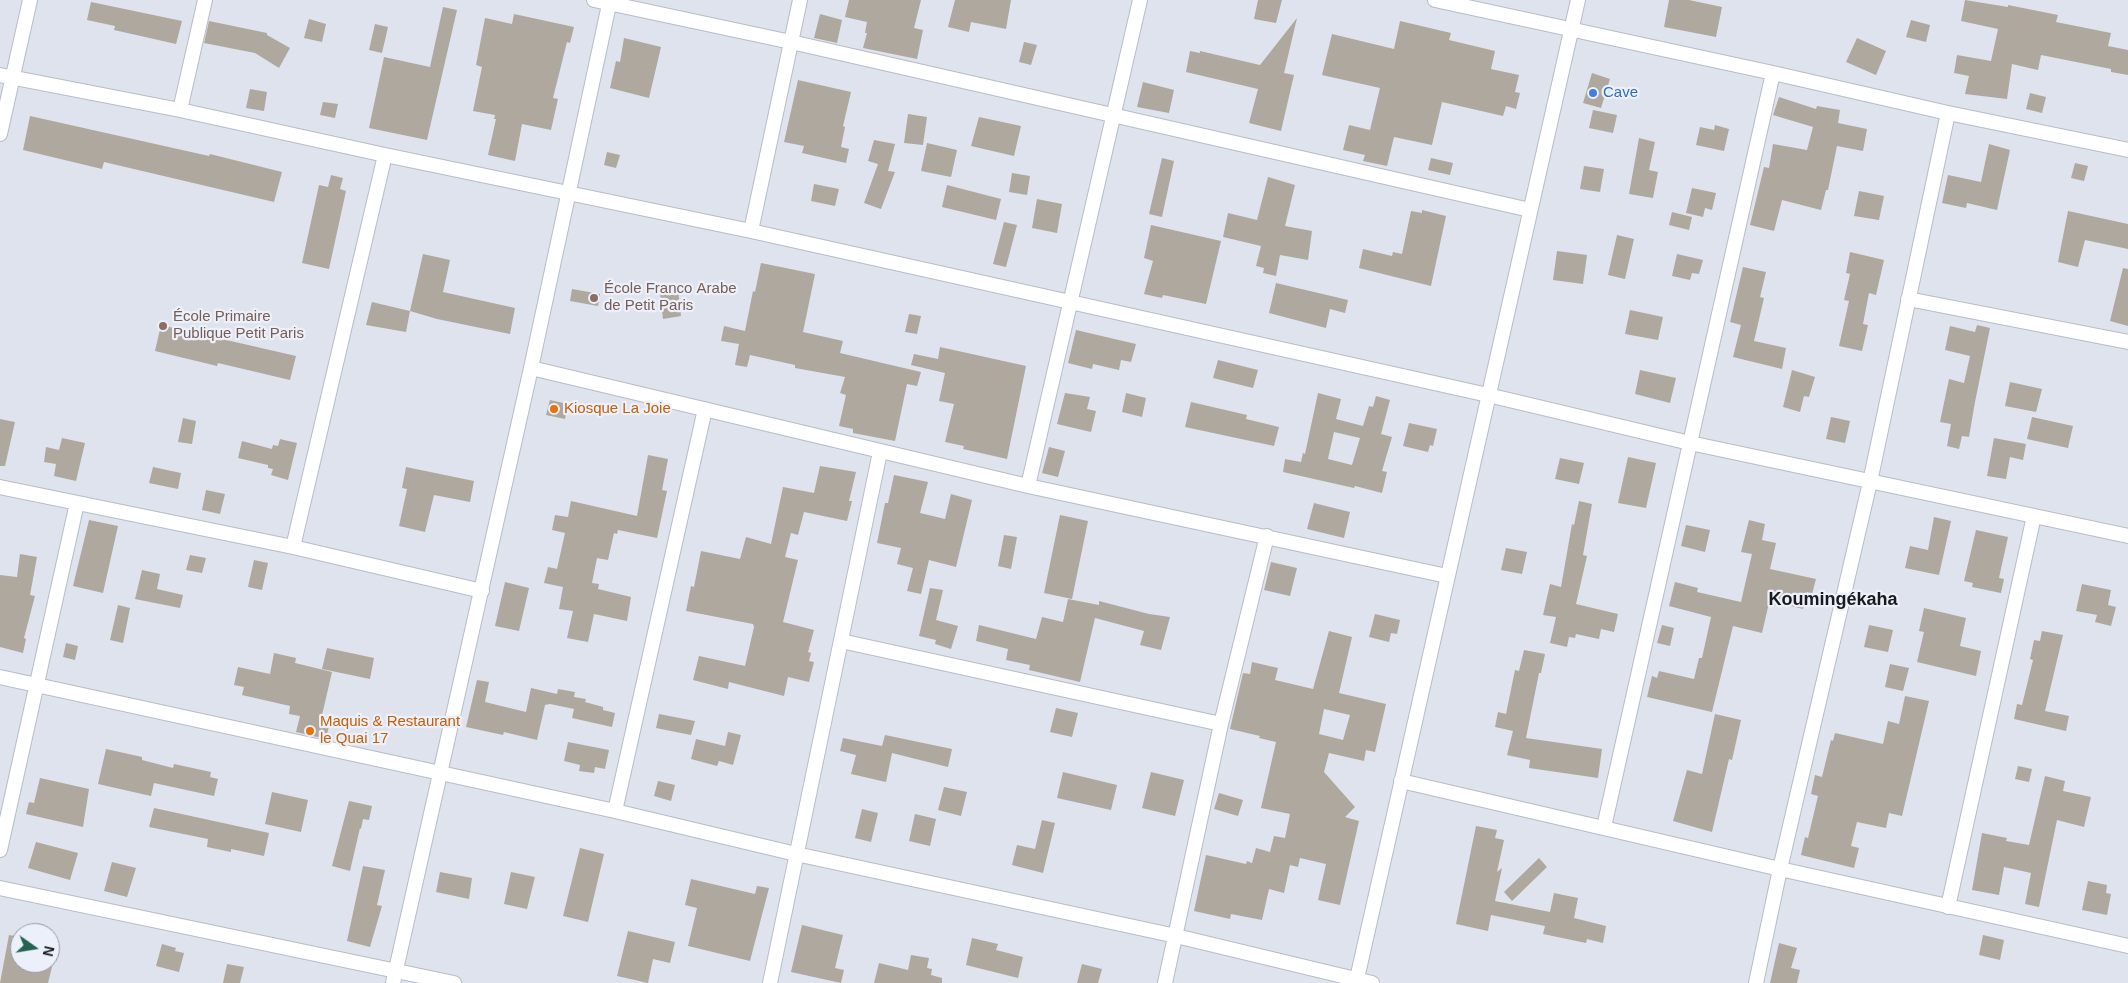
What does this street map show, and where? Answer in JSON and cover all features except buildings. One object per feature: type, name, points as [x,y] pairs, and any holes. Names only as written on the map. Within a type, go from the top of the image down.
[{"type":"street","points":[[0,134],[6,77],[30,0]]},
{"type":"street","points":[[180,110],[204,0]]},
{"type":"street","points":[[594,0],[791,42],[1530,210]]},
{"type":"street","points":[[751,231],[800,0]]},
{"type":"street","points":[[1028,486],[1140,0]]},
{"type":"street","points":[[1435,0],[1571,28],[1948,113],[2128,150]]},
{"type":"street","points":[[1357,981],[1578,0]]},
{"type":"street","points":[[394,977],[482,590],[610,2]]},
{"type":"street","points":[[1604,827],[1773,73]]},
{"type":"street","points":[[6,77],[180,110],[568,194],[751,231],[1488,395],[1690,443],[2128,536]]},
{"type":"street","points":[[1756,983],[1780,869],[1870,482],[1948,113]]},
{"type":"street","points":[[293,547],[385,155]]},
{"type":"street","points":[[1908,299],[2128,342]]},
{"type":"street","points":[[531,368],[1028,486],[1447,576]]},
{"type":"street","points":[[615,811],[705,409]]},
{"type":"street","points":[[770,983],[880,452]]},
{"type":"street","points":[[0,487],[293,547],[482,590]]},
{"type":"street","points":[[0,850],[78,504]]},
{"type":"street","points":[[1948,907],[2034,516]]},
{"type":"street","points":[[1166,983],[1221,724],[1267,536]]},
{"type":"street","points":[[841,641],[1221,724]]},
{"type":"street","points":[[0,677],[615,811],[796,854],[1176,936],[1357,981],[1372,983]]},
{"type":"street","points":[[1401,781],[1780,869],[2128,946]]},
{"type":"street","points":[[0,888],[394,977],[454,983]]},
{"type":"place","name":"Cave","points":[[1593,93]]},
{"type":"place","name":"École Franco Arabe de Petit Paris","points":[[594,298]]},
{"type":"place","name":"École Primaire Publique Petit Paris","points":[[163,326]]},
{"type":"place","name":"Kiosque La Joie","points":[[554,409]]},
{"type":"place","name":"Maquis & Restaurant le Quai 17","points":[[310,731]]},
{"type":"district","name":"Koumingékaha","points":[[1833,600]]}]
